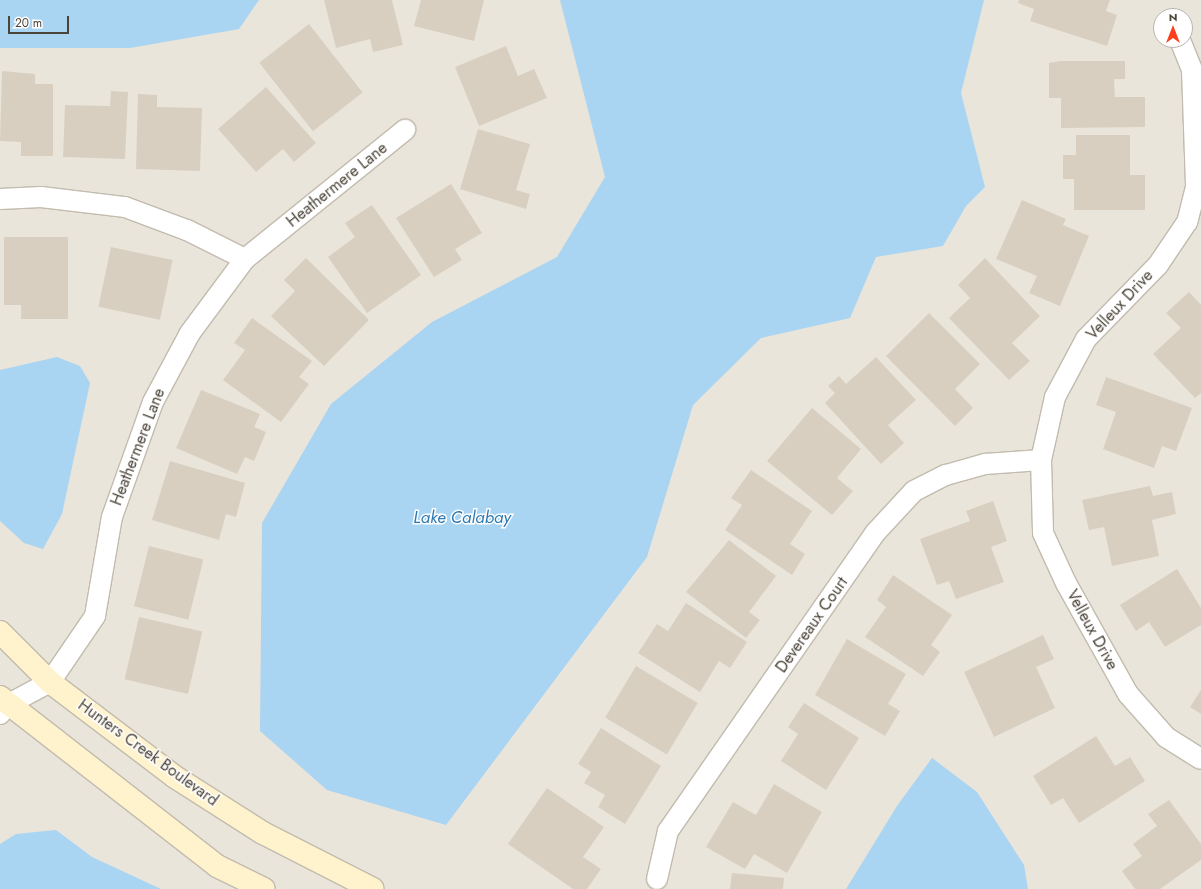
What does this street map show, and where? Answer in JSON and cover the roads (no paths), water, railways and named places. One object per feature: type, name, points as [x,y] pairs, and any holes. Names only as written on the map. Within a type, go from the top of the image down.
[{"type":"street","name":"Velleux Drive","points":[[1183,48],[1192,70],[1196,187],[1187,222],[1158,265],[1086,339],[1055,397],[1041,460],[1043,532],[1066,583],[1128,694],[1166,737],[1201,759]]},
{"type":"street","name":"Heathermere Lane","points":[[50,682],[95,616],[112,517],[153,402],[190,333],[246,259],[404,130]]},
{"type":"street","points":[[0,199],[41,197],[125,207],[188,230],[246,259]]},
{"type":"street","name":"Devereaux Court","points":[[657,879],[668,831],[876,532],[914,491],[946,475],[985,464],[1041,460]]},
{"type":"street","name":"Hunters Creek Boulevard","points":[[0,632],[50,682],[176,777],[263,833],[373,889]]},
{"type":"street","points":[[50,682],[2,705],[217,866],[264,889]]},
{"type":"water","points":[[0,0],[259,0],[239,29],[130,48],[0,48]]},
{"type":"water","name":"Lake Calabay","points":[[560,0],[984,0],[961,93],[985,187],[966,206],[943,246],[876,257],[850,318],[761,338],[693,405],[647,557],[446,825],[327,790],[260,731],[262,523],[331,404],[432,322],[557,257],[605,177]]},
{"type":"water","points":[[57,357],[80,366],[90,383],[62,514],[43,549],[24,543],[0,521],[0,370]]},
{"type":"water","points":[[932,758],[977,792],[1024,865],[1028,889],[846,889],[897,806]]},
{"type":"water","points":[[56,830],[92,857],[161,889],[0,889],[0,844],[16,834]]}]
